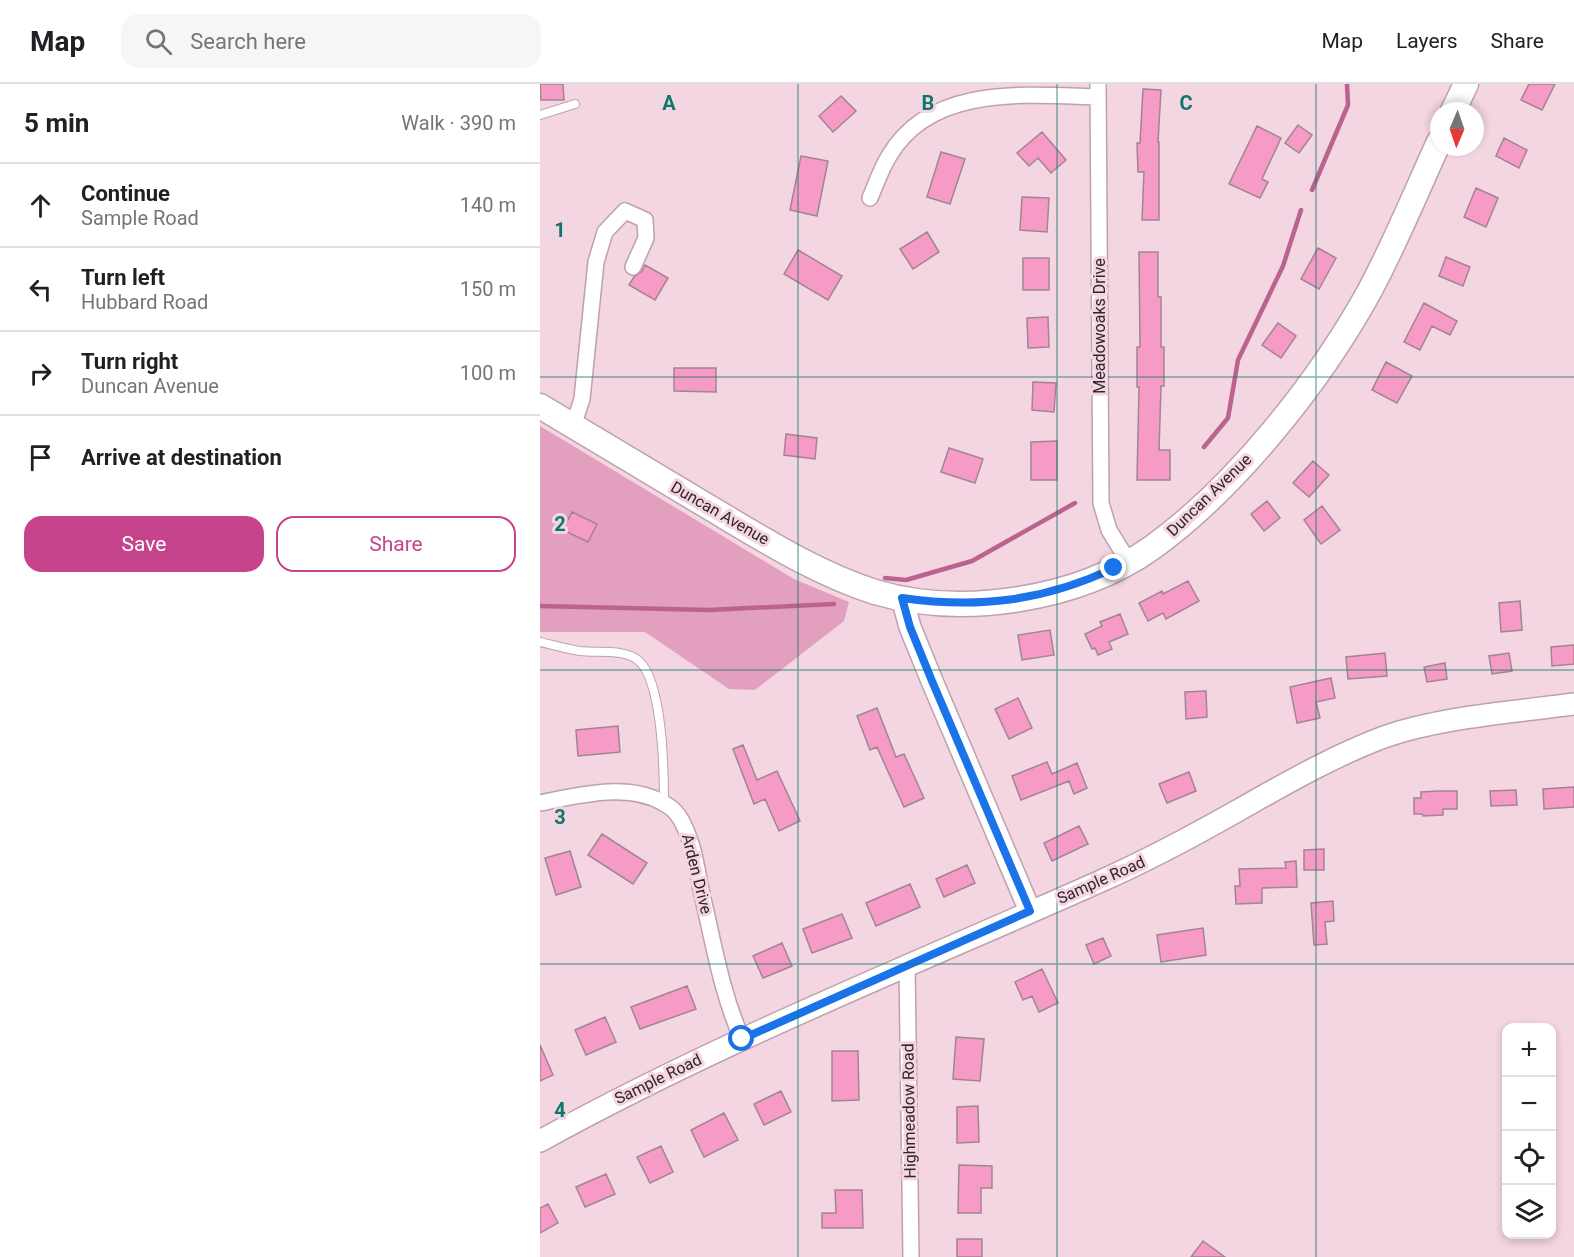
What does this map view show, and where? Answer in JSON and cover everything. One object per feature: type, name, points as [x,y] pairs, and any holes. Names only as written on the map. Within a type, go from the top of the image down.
[{"type":"main road","points":[[1458,102],[1466,84]]},
{"type":"main road","name":"Duncan Avenue","points":[[540,406],[754,534],[853,584],[902,598],[933,603],[967,603],[1022,599],[1087,581],[1151,548],[1190,518],[1254,452],[1321,367],[1369,291],[1432,156]]},
{"type":"street","points":[[870,198],[889,155],[900,141],[915,126],[943,108],[953,104],[990,98],[1098,91]]},
{"type":"street","name":"Meadowoaks Drive","points":[[1098,91],[1101,503],[1108,530],[1128,561]]},
{"type":"street","points":[[567,422],[576,417],[582,399],[596,262],[604,232],[625,211],[645,219],[646,238],[633,267]]},
{"type":"street","points":[[902,598],[910,627],[923,659],[1030,911]]},
{"type":"street","name":"Sample Road","points":[[540,1141],[627,1094],[742,1039],[1147,860],[1322,764],[1386,736],[1452,721],[1574,704]]},
{"type":"street","points":[[540,803],[613,793],[643,795],[664,803]]},
{"type":"street","name":"Arden Drive","points":[[664,803],[681,818],[688,837],[722,982],[742,1039]]},
{"type":"street","name":"Highmeadow Road","points":[[907,966],[911,1257]]},
{"type":"lane","points":[[540,115],[575,104]]},
{"type":"lane","points":[[540,642],[581,651],[617,653],[636,658],[643,666],[658,709],[664,803]]},
{"type":"shaded area","points":[[540,426],[794,579],[849,602],[844,621],[755,690],[729,689],[645,632],[540,632]]},
{"type":"building","points":[[540,84],[563,84],[564,100],[541,100]]},
{"type":"building","points":[[1529,84],[1555,84],[1542,110],[1521,100]]},
{"type":"building","points":[[1143,89],[1161,90],[1158,142],[1159,220],[1142,220],[1144,172],[1138,172],[1137,143],[1140,143]]},
{"type":"building","points":[[841,96],[856,111],[833,132],[819,116]]},
{"type":"building","points":[[1298,125],[1312,135],[1299,153],[1285,143]]},
{"type":"building","points":[[1257,126],[1281,138],[1262,179],[1268,182],[1260,198],[1229,184]]},
{"type":"building","points":[[1042,132],[1066,160],[1051,173],[1038,158],[1029,166],[1017,153]]},
{"type":"building","points":[[1504,138],[1527,150],[1519,168],[1496,156]]},
{"type":"building","points":[[941,152],[965,159],[950,204],[927,197]]},
{"type":"building","points":[[801,156],[828,161],[817,216],[790,210]]},
{"type":"building","points":[[1476,188],[1498,198],[1486,227],[1464,217]]},
{"type":"building","points":[[1022,197],[1049,198],[1047,232],[1020,230]]},
{"type":"building","points":[[927,232],[939,252],[913,269],[900,249]]},
{"type":"building","points":[[1318,248],[1336,258],[1319,289],[1301,279]]},
{"type":"building","points":[[798,250],[842,276],[828,300],[784,274]]},
{"type":"building","points":[[1139,252],[1158,252],[1161,347],[1164,347],[1164,386],[1161,386],[1159,450],[1170,450],[1170,480],[1137,480],[1139,387],[1137,387],[1137,347],[1140,347]]},
{"type":"building","points":[[1446,257],[1470,267],[1463,286],[1439,276]]},
{"type":"building","points":[[1023,258],[1049,258],[1049,290],[1023,290]]},
{"type":"building","points":[[645,265],[668,278],[655,300],[629,285]]},
{"type":"building","points":[[1424,303],[1457,321],[1450,335],[1432,326],[1420,350],[1404,342]]},
{"type":"building","points":[[1048,317],[1049,347],[1028,348],[1027,318]]},
{"type":"building","points":[[1278,323],[1296,336],[1281,358],[1262,345]]},
{"type":"building","points":[[1386,362],[1412,376],[1397,403],[1372,390]]},
{"type":"building","points":[[674,368],[716,368],[716,392],[674,391]]},
{"type":"building","points":[[1033,382],[1056,383],[1054,412],[1032,410]]},
{"type":"building","points":[[786,434],[817,438],[815,459],[784,455]]},
{"type":"building","points":[[1057,441],[1057,480],[1031,480],[1031,442]]},
{"type":"building","points":[[949,448],[983,459],[975,483],[941,472]]},
{"type":"building","points":[[1313,461],[1329,475],[1309,497],[1293,483]]},
{"type":"building","points":[[1267,501],[1280,518],[1264,531],[1251,514]]},
{"type":"building","points":[[1322,506],[1340,530],[1321,544],[1304,520]]},
{"type":"building","points":[[572,512],[597,524],[588,542],[563,530]]},
{"type":"building","points":[[1188,581],[1199,601],[1166,619],[1163,613],[1148,621],[1139,603]]},
{"type":"building","points":[[1520,601],[1522,630],[1501,632],[1499,603]]},
{"type":"building","points":[[1120,614],[1128,634],[1109,642],[1112,649],[1098,655],[1095,648],[1092,649],[1085,634],[1102,626],[1100,622]]},
{"type":"building","points":[[1050,630],[1054,655],[1022,660],[1018,635]]},
{"type":"building","points":[[1574,645],[1574,664],[1552,666],[1551,647]]},
{"type":"building","points":[[1385,653],[1387,676],[1348,679],[1346,657]]},
{"type":"building","points":[[1509,653],[1512,671],[1492,674],[1489,656]]},
{"type":"building","points":[[1445,663],[1447,679],[1427,682],[1424,667]]},
{"type":"building","points":[[1331,678],[1335,698],[1316,702],[1320,718],[1297,723],[1290,687]]},
{"type":"building","points":[[1206,691],[1207,717],[1186,719],[1185,692]]},
{"type":"building","points":[[1018,698],[1032,728],[1009,739],[995,709]]},
{"type":"building","points":[[877,708],[896,757],[904,754],[924,798],[904,807],[877,747],[870,750],[857,716]]},
{"type":"building","points":[[618,726],[620,752],[578,756],[576,730]]},
{"type":"building","points":[[743,745],[757,780],[777,771],[800,821],[779,831],[765,799],[754,804],[733,749]]},
{"type":"building","points":[[1047,762],[1052,774],[1077,763],[1087,788],[1074,794],[1069,781],[1021,800],[1012,776]]},
{"type":"building","points":[[1189,772],[1196,791],[1167,803],[1159,784]]},
{"type":"building","points":[[1574,787],[1574,807],[1544,809],[1543,789]]},
{"type":"building","points":[[1516,790],[1517,805],[1491,806],[1490,791]]},
{"type":"building","points":[[1457,791],[1457,809],[1443,809],[1443,815],[1414,814],[1414,798],[1421,798],[1421,792]]},
{"type":"building","points":[[1079,826],[1088,844],[1052,861],[1044,843]]},
{"type":"building","points":[[602,834],[647,863],[633,884],[588,855]]},
{"type":"building","points":[[1324,849],[1324,870],[1304,870],[1304,850]]},
{"type":"building","points":[[570,851],[581,887],[556,895],[545,858]]},
{"type":"building","points":[[1296,861],[1297,887],[1262,888],[1262,903],[1236,904],[1235,886],[1240,886],[1239,869],[1286,868],[1285,862]]},
{"type":"building","points":[[967,865],[975,883],[944,897],[936,879]]},
{"type":"building","points":[[910,884],[920,907],[876,926],[866,903]]},
{"type":"building","points":[[1333,901],[1334,921],[1325,922],[1327,944],[1314,945],[1311,903]]},
{"type":"building","points":[[842,914],[852,938],[812,953],[803,929]]},
{"type":"building","points":[[1203,928],[1206,955],[1161,962],[1157,935]]},
{"type":"building","points":[[1103,938],[1111,956],[1094,964],[1086,945]]},
{"type":"building","points":[[782,943],[792,966],[763,978],[753,956]]},
{"type":"building","points":[[1042,969],[1058,1003],[1039,1012],[1032,996],[1023,1000],[1015,982]]},
{"type":"building","points":[[687,986],[696,1009],[640,1029],[631,1007]]},
{"type":"building","points":[[605,1017],[616,1042],[586,1055],[575,1030]]},
{"type":"building","points":[[956,1037],[984,1039],[980,1081],[953,1079]]},
{"type":"building","points":[[540,1045],[553,1075],[540,1081]]},
{"type":"building","points":[[832,1051],[858,1051],[859,1100],[832,1101]]},
{"type":"building","points":[[781,1091],[791,1112],[764,1125],[754,1104]]},
{"type":"building","points":[[978,1106],[979,1142],[957,1143],[957,1107]]},
{"type":"building","points":[[724,1113],[738,1140],[704,1157],[691,1130]]},
{"type":"building","points":[[661,1146],[673,1172],[650,1183],[637,1157]]},
{"type":"building","points":[[959,1165],[992,1166],[992,1188],[981,1188],[981,1213],[958,1213]]},
{"type":"building","points":[[606,1174],[615,1194],[585,1207],[576,1187]]},
{"type":"building","points":[[835,1190],[862,1190],[863,1228],[822,1228],[822,1213],[836,1213]]},
{"type":"building","points":[[548,1204],[558,1223],[540,1233],[540,1208]]},
{"type":"building","points":[[957,1239],[982,1239],[982,1257],[957,1257]]},
{"type":"building","points":[[1203,1241],[1225,1257],[1191,1257]]},
{"type":"waterway","points":[[1312,190],[1348,105],[1347,84]]},
{"type":"waterway","points":[[1204,447],[1228,418],[1238,360],[1283,266],[1301,210]]},
{"type":"waterway","points":[[885,578],[906,580],[972,561],[1075,503]]},
{"type":"waterway","points":[[540,606],[709,610],[834,604]]},
{"type":"route","points":[[742,1039],[1030,911],[932,681],[910,627],[902,598],[933,603],[999,602],[1022,599],[1087,581],[1114,568]]}]
